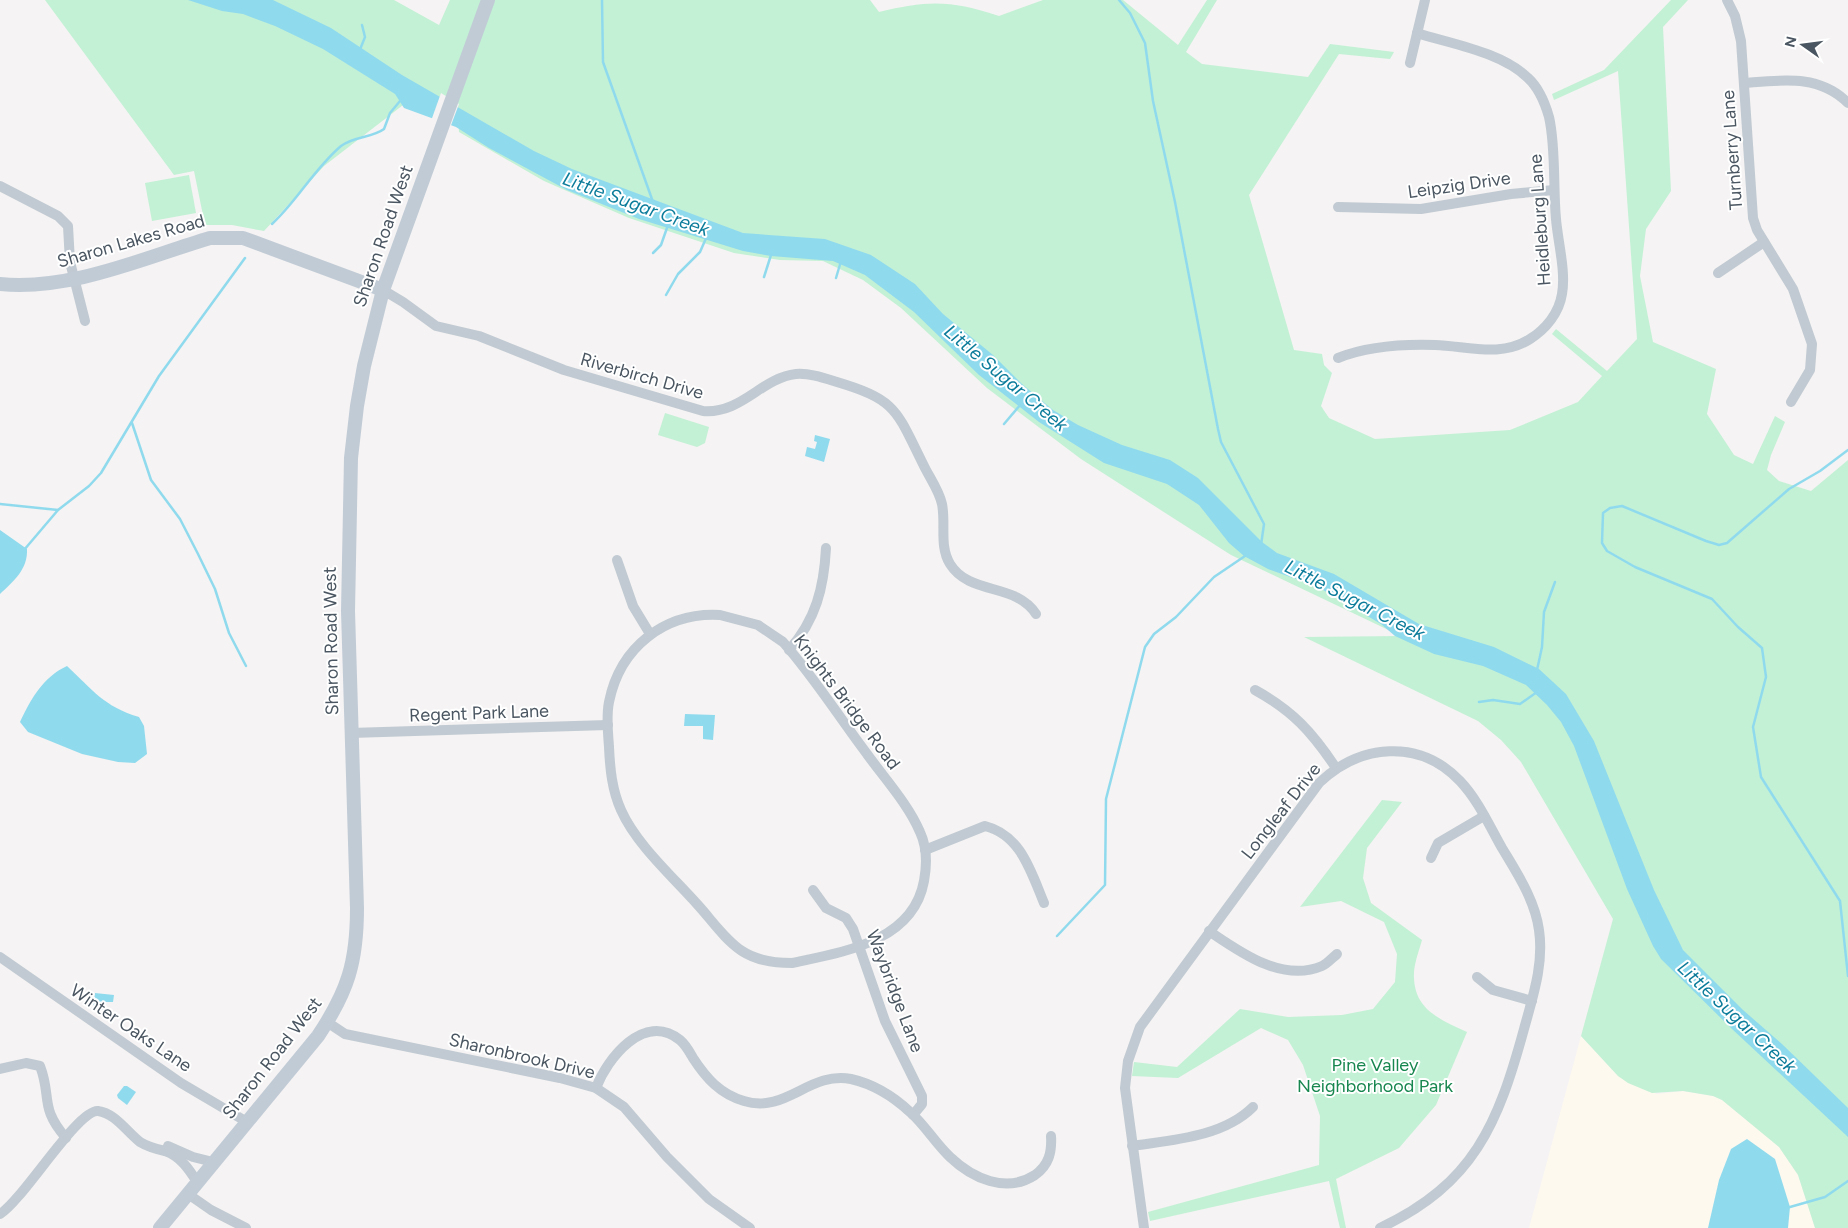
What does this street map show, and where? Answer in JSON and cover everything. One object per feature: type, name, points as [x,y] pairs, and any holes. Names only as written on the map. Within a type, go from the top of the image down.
[{"type":"main road","name":"Sharon Road West","points":[[160,1228],[327,1022],[336,1009],[353,963],[357,930],[348,611],[351,458],[364,366],[383,290],[486,3]]},
{"type":"main road","name":"Sharon Lakes Road","points":[[0,284],[29,285],[74,279],[221,236],[244,238],[383,290]]},
{"type":"street","points":[[1410,63],[1425,0]]},
{"type":"street","name":"Turnberry Lane","points":[[1727,0],[1738,24],[1744,83],[1751,205],[1755,224],[1793,289],[1812,344],[1810,370],[1791,402]]},
{"type":"street","name":"Heidleburg Lane","points":[[1338,358],[1358,350],[1417,345],[1504,350],[1519,346],[1548,324],[1555,313],[1562,292],[1549,116],[1538,90],[1529,79],[1500,59],[1417,33]]},
{"type":"street","points":[[1744,83],[1808,81],[1832,91],[1848,103]]},
{"type":"street","points":[[0,186],[65,220],[68,226],[70,262],[85,321]]},
{"type":"street","name":"Leipzig Drive","points":[[1338,206],[1421,209],[1511,194],[1554,190]]},
{"type":"street","points":[[1718,272],[1764,242]]},
{"type":"street","name":"Riverbirch Drive","points":[[383,290],[436,326],[479,336],[564,370],[703,411],[721,411],[779,380],[798,374],[817,376],[870,393],[884,401],[903,423],[939,494],[944,515],[943,540],[950,564],[970,581],[1020,597],[1030,605],[1036,614]]},
{"type":"street","points":[[789,650],[807,627],[817,605],[825,572],[826,548]]},
{"type":"street","points":[[617,560],[630,602],[650,634]]},
{"type":"street","name":"Knights Bridge Road","points":[[720,615],[758,625],[771,633],[789,650],[914,819],[920,831],[925,850],[926,872],[923,886],[913,909],[894,930],[876,940],[806,960],[778,963],[752,957],[731,942],[627,823],[614,793],[608,725],[609,702],[619,672],[638,644],[650,634],[680,619],[720,615]]},
{"type":"street","points":[[1255,690],[1276,702],[1306,726],[1336,768]]},
{"type":"street","name":"Regent Park Lane","points":[[351,733],[608,725]]},
{"type":"street","name":"Longleaf Drive","points":[[1144,1228],[1132,1146],[1125,1075],[1133,1044],[1150,1012],[1319,783],[1336,768],[1355,758],[1377,752],[1405,752],[1420,755],[1440,765],[1459,779],[1472,796],[1529,895],[1537,920],[1541,959],[1532,1001],[1505,1095],[1483,1141],[1462,1168],[1440,1190],[1418,1207],[1380,1228]]},
{"type":"street","points":[[1431,858],[1438,843],[1484,816]]},
{"type":"street","points":[[925,850],[985,826],[994,828],[1017,846],[1044,903]]},
{"type":"street","name":"Waybridge Lane","points":[[813,890],[826,908],[846,918],[853,929],[893,1040],[922,1096],[922,1104],[913,1115]]},
{"type":"street","points":[[1209,931],[1245,956],[1277,968],[1316,968],[1323,966],[1337,954]]},
{"type":"street","name":"Winter Oaks Lane","points":[[0,957],[180,1083],[247,1122]]},
{"type":"street","points":[[1477,977],[1493,990],[1532,1001]]},
{"type":"street","name":"Sharonbrook Drive","points":[[327,1022],[346,1034],[560,1078],[596,1088],[624,1107],[667,1156],[709,1199],[750,1228]]},
{"type":"street","points":[[596,1088],[607,1065],[623,1046],[643,1034],[658,1032],[668,1034],[680,1040],[712,1083],[733,1097],[746,1102],[776,1103],[817,1083],[846,1079],[877,1089],[913,1115],[950,1157],[972,1174],[995,1182],[1013,1183],[1024,1180],[1044,1168],[1051,1150],[1051,1136]]},
{"type":"street","points":[[0,1069],[26,1063],[40,1066],[48,1110],[54,1124],[66,1138]]},
{"type":"street","points":[[1132,1146],[1174,1140],[1212,1130],[1239,1120],[1254,1108]]},
{"type":"street","points":[[0,1214],[16,1200],[86,1115],[98,1111],[112,1117],[147,1146],[161,1147],[213,1162]]},
{"type":"street","points":[[177,1153],[197,1182]]},
{"type":"street","points":[[188,1194],[211,1210],[246,1228]]},
{"type":"shaded area","points":[[1581,1036],[1618,1076],[1657,1094],[1683,1091],[1713,1096],[1722,1100],[1779,1147],[1798,1175],[1815,1228],[1529,1228]]},
{"type":"green space","points":[[45,0],[394,0],[439,25],[450,0],[870,0],[879,12],[912,5],[939,4],[967,7],[999,16],[1043,0],[1123,0],[1178,45],[1207,0],[1217,0],[1186,52],[1202,64],[1308,77],[1330,44],[1394,52],[1390,59],[1339,54],[1249,195],[1294,350],[1322,354],[1324,365],[1332,373],[1321,406],[1329,418],[1375,439],[1510,430],[1578,402],[1602,376],[1552,334],[1556,329],[1607,371],[1637,339],[1618,71],[1554,100],[1552,94],[1604,70],[1671,0],[1688,0],[1663,27],[1671,191],[1646,229],[1640,276],[1653,342],[1716,369],[1707,414],[1734,455],[1753,464],[1775,416],[1785,422],[1771,455],[1767,470],[1779,481],[1811,491],[1848,460],[1848,1228],[1815,1228],[1798,1175],[1779,1147],[1722,1100],[1713,1096],[1683,1091],[1652,1093],[1628,1083],[1618,1076],[1581,1036],[1613,919],[1521,762],[1501,740],[1478,721],[1304,637],[1401,636],[1231,555],[1081,459],[987,388],[901,308],[863,280],[823,261],[780,260],[734,253],[629,218],[544,181],[459,132],[458,117],[416,95],[324,166],[264,231],[232,225],[205,225],[194,171],[174,175]]},
{"type":"green space","points":[[189,175],[196,213],[152,221],[145,183]]},
{"type":"green space","points":[[665,413],[709,427],[705,443],[697,447],[658,435]]},
{"type":"green space","name":"Pine Valley Neighborhood Park","points":[[1382,800],[1402,802],[1367,848],[1363,878],[1371,903],[1422,940],[1414,978],[1415,989],[1424,1006],[1439,1018],[1467,1032],[1436,1105],[1399,1148],[1336,1179],[1346,1228],[1340,1228],[1329,1181],[1150,1221],[1148,1212],[1319,1165],[1320,1116],[1303,1065],[1288,1040],[1261,1028],[1178,1078],[1132,1076],[1134,1062],[1177,1067],[1240,1009],[1288,1017],[1342,1015],[1373,1009],[1395,982],[1397,954],[1384,922],[1341,901],[1300,907]]},
{"type":"water","name":"Little Sugar Creek","points":[[188,0],[273,0],[331,28],[402,75],[534,151],[572,169],[743,233],[825,239],[871,255],[915,284],[943,314],[993,355],[1022,384],[1053,410],[1078,425],[1122,445],[1170,460],[1198,478],[1262,542],[1277,553],[1334,574],[1419,624],[1494,647],[1539,669],[1566,694],[1594,741],[1654,890],[1683,950],[1743,1010],[1782,1044],[1848,1108],[1848,1137],[1732,1029],[1661,959],[1653,946],[1627,889],[1574,746],[1561,722],[1547,705],[1526,685],[1483,666],[1434,654],[1395,636],[1381,624],[1318,587],[1268,569],[1244,556],[1229,543],[1199,505],[1167,484],[1104,463],[1039,422],[979,375],[914,312],[865,275],[833,261],[771,256],[743,251],[639,219],[567,190],[489,148],[456,127],[404,108],[395,94],[323,49],[275,26],[243,14],[222,11]]},
{"type":"water","points":[[815,435],[830,439],[824,462],[805,456],[807,447],[815,449],[817,442],[814,441]]},
{"type":"water","points":[[0,530],[27,549],[27,556],[23,569],[0,594]]},
{"type":"water","points":[[67,666],[107,702],[116,708],[139,717],[144,726],[147,754],[135,763],[118,762],[82,754],[28,732],[20,722],[29,705],[44,682]]},
{"type":"water","points":[[685,714],[715,715],[713,740],[703,739],[703,726],[684,726]]},
{"type":"water","points":[[95,993],[114,995],[113,1002],[104,1002],[103,1010],[93,1009]]},
{"type":"water","points":[[124,1086],[136,1092],[127,1105],[117,1095]]},
{"type":"water","points":[[1747,1139],[1775,1159],[1790,1207],[1788,1228],[1708,1228],[1719,1180],[1731,1149]]},
{"type":"pier","points":[[441,93],[459,104],[450,128],[431,121]]},
{"type":"waterway","name":"Little Sugar Creek","points":[[602,0],[603,62],[653,202]]},
{"type":"waterway","points":[[1119,0],[1130,13],[1145,43],[1153,101],[1175,202],[1221,442],[1264,524],[1261,545]]},
{"type":"waterway","points":[[359,52],[365,37],[362,25]]},
{"type":"waterway","points":[[272,224],[322,165],[341,146],[352,140],[384,129],[390,113],[400,101]]},
{"type":"waterway","name":"Little Sugar Creek","points":[[653,253],[661,245],[668,225]]},
{"type":"waterway","name":"Little Sugar Creek","points":[[666,295],[678,274],[700,252],[707,236]]},
{"type":"waterway","points":[[764,277],[771,255]]},
{"type":"waterway","points":[[24,550],[58,510],[89,486],[101,473],[159,376],[245,258]]},
{"type":"waterway","points":[[836,278],[841,261]]},
{"type":"waterway","name":"Little Sugar Creek","points":[[1004,424],[1021,404]]},
{"type":"waterway","points":[[132,423],[151,480],[180,519],[198,554],[215,589],[229,633],[246,666]]},
{"type":"waterway","points":[[1848,450],[1820,471],[1789,489],[1727,543],[1719,545],[1706,541],[1622,506],[1610,508],[1603,513],[1602,543],[1607,551],[1635,567],[1712,599],[1738,627],[1762,648],[1766,677],[1753,727],[1761,777],[1840,901],[1848,976]]},
{"type":"waterway","points":[[0,504],[58,510]]},
{"type":"waterway","points":[[1057,936],[1105,885],[1106,799],[1145,647],[1154,634],[1176,617],[1214,577],[1245,556]]},
{"type":"waterway","points":[[1537,670],[1542,647],[1544,612],[1555,582]]},
{"type":"waterway","points":[[1479,702],[1493,700],[1520,704],[1537,692]]},
{"type":"waterway","points":[[1790,1207],[1825,1197],[1848,1181]]}]
